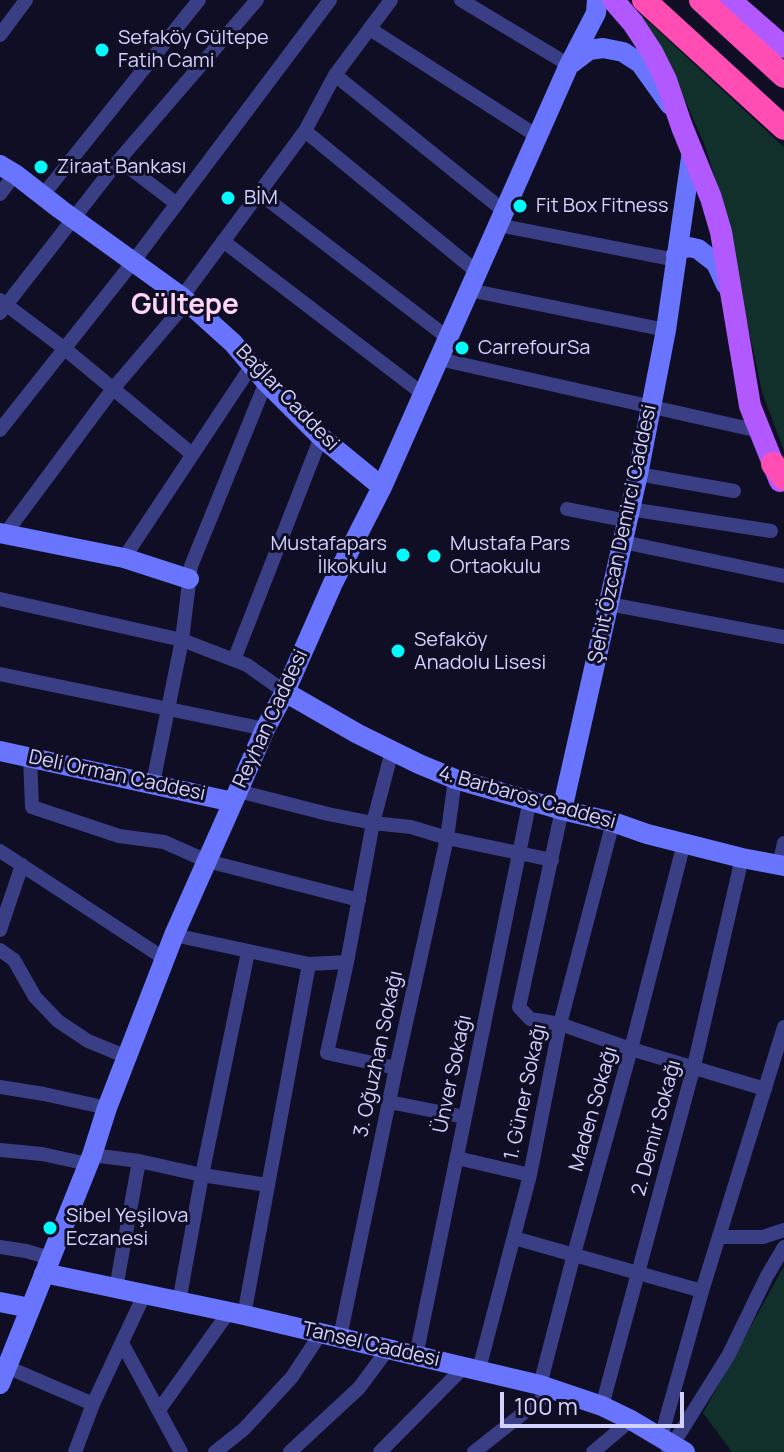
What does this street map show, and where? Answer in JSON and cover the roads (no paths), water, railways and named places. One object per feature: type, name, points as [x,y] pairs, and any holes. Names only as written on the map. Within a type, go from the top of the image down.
[{"type":"highway","points":[[644,0],[784,128]]},
{"type":"highway","points":[[701,0],[784,76]]},
{"type":"highway","points":[[739,34],[784,65]]},
{"type":"main road","points":[[613,0],[633,23],[666,80],[711,198],[721,232],[750,406],[784,489]]},
{"type":"main road","points":[[730,0],[784,47]]},
{"type":"street","points":[[0,35],[26,0]]},
{"type":"street","points":[[43,195],[199,0]]},
{"type":"street","points":[[192,454],[65,349],[2,306],[119,160],[257,0]]},
{"type":"street","points":[[0,430],[133,262],[330,0]]},
{"type":"street","points":[[189,579],[124,558],[2,534],[184,300],[223,241],[305,131],[335,75],[391,0]]},
{"type":"street","points":[[461,0],[569,65],[589,50],[603,48],[623,52],[647,71],[682,127]]},
{"type":"street","name":"Reyhan Caddesi","points":[[4,1376],[90,1160],[174,935],[265,729],[382,487],[569,65],[596,13],[597,0]]},
{"type":"street","points":[[370,29],[537,136]]},
{"type":"street","points":[[335,75],[501,218],[676,258],[681,249],[698,249],[716,263],[732,298]]},
{"type":"street","points":[[305,131],[473,281],[666,330]]},
{"type":"street","name":"Şehit Özcan Demirci Caddesi","points":[[562,810],[638,474],[666,330],[692,151]]},
{"type":"street","points":[[119,160],[177,204]]},
{"type":"street","points":[[0,194],[7,170]]},
{"type":"street","name":"Bağlar Caddesi","points":[[7,170],[184,300],[233,343],[266,382],[321,437],[382,487]]},
{"type":"street","points":[[259,193],[448,338]]},
{"type":"street","points":[[223,241],[423,394]]},
{"type":"street","points":[[439,359],[759,431]]},
{"type":"street","points":[[124,558],[252,365]]},
{"type":"street","points":[[153,783],[182,640],[191,566],[266,382]]},
{"type":"street","points":[[234,660],[321,437]]},
{"type":"street","points":[[638,474],[734,491]]},
{"type":"street","points":[[567,509],[771,531]]},
{"type":"street","points":[[623,542],[784,576]]},
{"type":"street","points":[[0,599],[182,640],[247,665],[285,692]]},
{"type":"street","points":[[609,604],[784,637]]},
{"type":"street","points":[[0,674],[265,729]]},
{"type":"street","name":"4. Barbaros Caddesi","points":[[285,692],[358,734],[455,779],[647,834],[782,866]]},
{"type":"street","name":"Deli Orman Caddesi","points":[[0,751],[153,783],[235,796]]},
{"type":"street","points":[[392,751],[373,823],[327,1053],[396,1068]]},
{"type":"street","points":[[30,758],[32,807],[119,836],[164,842],[207,861],[359,900]]},
{"type":"street","name":"3. Oğuzhan Sokağı","points":[[330,1335],[389,1102],[447,838],[455,779]]},
{"type":"street","points":[[235,796],[373,823],[411,827],[447,838],[552,860]]},
{"type":"street","name":"Ünver Sokağı","points":[[416,1356],[530,800]]},
{"type":"street","points":[[562,810],[519,1007],[530,1019],[560,1024],[765,1089]]},
{"type":"street","name":"1. Güner Sokağı","points":[[380,1452],[472,1368],[514,1238],[530,1175],[560,1024],[613,822]]},
{"type":"street","name":"Maden Sokağı","points":[[547,1387],[574,1254],[684,843]]},
{"type":"street","points":[[782,866],[784,843]]},
{"type":"street","points":[[0,851],[165,959]]},
{"type":"street","name":"2. Demir Sokağı","points":[[602,1406],[694,1066],[742,858]]},
{"type":"street","points":[[0,930],[22,865]]},
{"type":"street","points":[[174,935],[309,964],[347,962]]},
{"type":"street","points":[[0,950],[14,960],[35,997],[58,1021],[88,1041],[127,1057]]},
{"type":"street","points":[[179,1302],[248,952]]},
{"type":"street","points":[[159,1410],[236,1314],[267,1185],[309,964]]},
{"type":"street","points":[[672,1446],[702,1291],[765,1089],[778,1066],[784,1027]]},
{"type":"street","points":[[0,1087],[107,1108]]},
{"type":"street","points":[[389,1102],[465,1117]]},
{"type":"street","points":[[0,1150],[90,1160],[139,1161],[267,1185]]},
{"type":"street","points":[[457,1158],[530,1175]]},
{"type":"street","points":[[116,1288],[139,1161]]},
{"type":"street","points":[[719,1237],[763,1237],[784,1230]]},
{"type":"street","points":[[514,1238],[702,1291]]},
{"type":"street","points":[[0,1247],[26,1251],[47,1266]]},
{"type":"street","points":[[672,1446],[728,1356],[784,1247]]},
{"type":"street","name":"Tansel Caddesi","points":[[47,1266],[116,1288],[547,1387],[602,1406],[672,1446]]},
{"type":"street","points":[[75,1452],[93,1404],[145,1293]]},
{"type":"street","points":[[0,1302],[30,1308]]},
{"type":"street","points":[[215,1452],[244,1429],[330,1335]]},
{"type":"street","points":[[122,1343],[181,1452]]},
{"type":"street","points":[[290,1452],[359,1388],[388,1349]]},
{"type":"street","points":[[4,1376],[93,1404]]},
{"type":"street","points":[[474,1452],[547,1387]]},
{"type":"street","points":[[593,1452],[631,1420]]},
{"type":"place","name":"Sefaköy Gültepe Fatih Cami","points":[[102,50]]},
{"type":"place","name":"Ziraat Bankası","points":[[41,167]]},
{"type":"place","name":"BİM","points":[[228,198]]},
{"type":"place","name":"Fit Box Fitness","points":[[520,206]]},
{"type":"place","name":"CarrefourSa","points":[[462,348]]},
{"type":"place","name":"Mustafapars İlkokulu","points":[[403,555]]},
{"type":"place","name":"Mustafa Pars Ortaokulu","points":[[434,556]]},
{"type":"place","name":"Sefaköy Anadolu Lisesi","points":[[398,651]]},
{"type":"place","name":"Sibel Yeşilova Eczanesi","points":[[50,1228]]},
{"type":"district","name":"Gültepe","points":[[185,306]]}]
